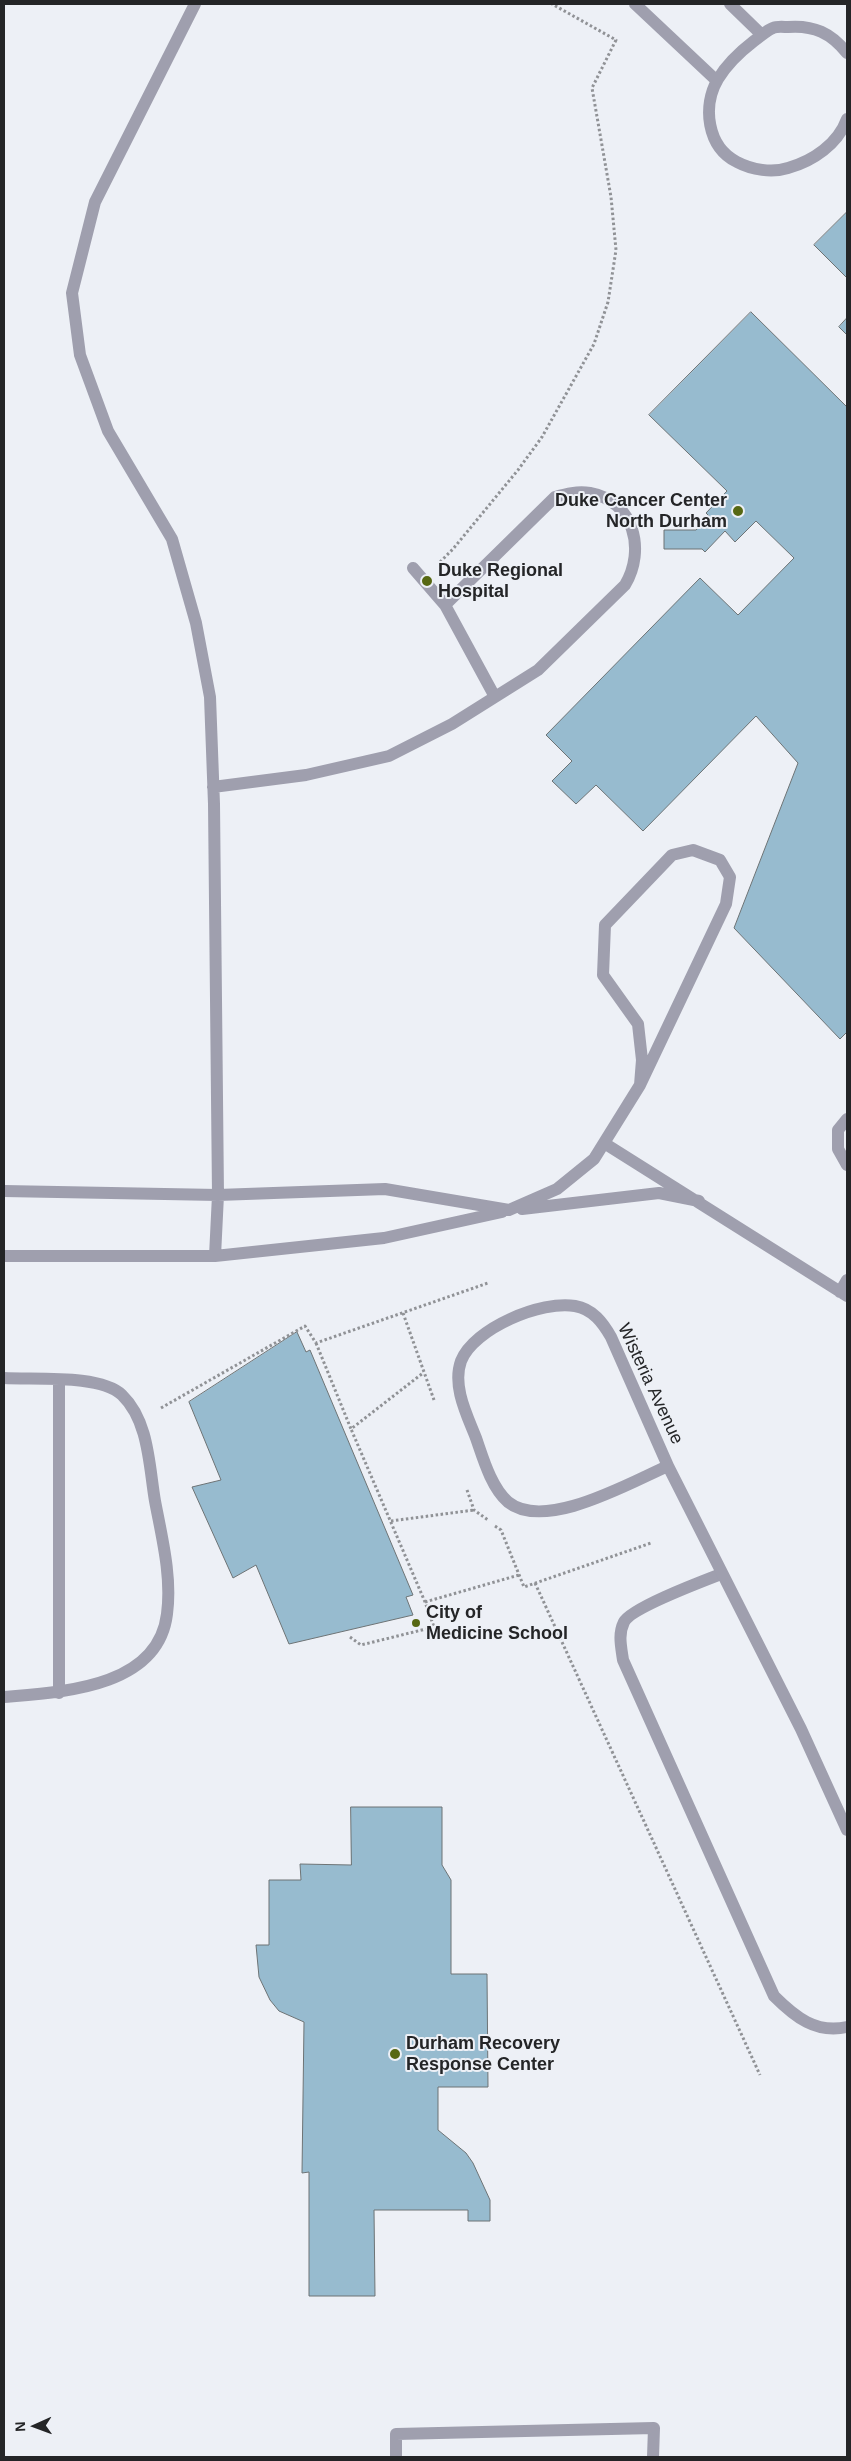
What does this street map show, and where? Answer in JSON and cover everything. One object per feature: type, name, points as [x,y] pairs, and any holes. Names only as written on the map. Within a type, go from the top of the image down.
[{"type":"street","points":[[195,4],[95,202],[72,293],[80,355],[108,431],[172,539],[196,623],[210,697],[213,787],[218,1196],[215,1256]]},
{"type":"street","points":[[635,4],[717,81]]},
{"type":"street","points":[[730,4],[762,35]]},
{"type":"street","points":[[847,53],[836,39],[818,29],[797,26],[774,27],[740,52],[717,81],[709,109],[711,129],[718,148],[742,165],[764,170],[787,169],[811,160],[832,143],[847,119]]},
{"type":"street","points":[[213,787],[306,776],[389,756],[452,724],[538,670],[625,585],[633,572],[636,555],[630,522],[622,509],[591,493],[575,492],[555,497],[445,605]]},
{"type":"street","points":[[413,568],[445,605],[495,697]]},
{"type":"street","points":[[4,1191],[218,1196],[385,1189],[509,1210],[557,1189],[594,1159],[640,1085],[726,904],[730,877],[720,860],[693,850],[672,855],[605,925],[603,975],[638,1024],[642,1060],[640,1085]]},
{"type":"street","points":[[847,1120],[838,1130],[838,1149],[847,1165]]},
{"type":"street","points":[[604,1143],[844,1294],[847,1280]]},
{"type":"street","points":[[4,1256],[215,1256],[384,1238],[509,1210],[659,1194],[699,1201]]},
{"type":"street","name":"Wisteria Avenue","points":[[668,1466],[578,1506],[561,1511],[525,1509],[509,1503],[499,1491],[492,1477],[463,1404],[458,1377],[461,1361],[468,1350],[480,1338],[514,1317],[534,1310],[562,1305],[576,1306],[596,1316],[611,1337],[668,1466],[774,1676],[847,1830]]},
{"type":"street","points":[[4,1378],[97,1383],[121,1394],[141,1421],[167,1569],[167,1615],[154,1652],[123,1676],[59,1693],[4,1697]]},
{"type":"street","points":[[59,1381],[59,1693]]},
{"type":"street","points":[[721,1574],[644,1607],[625,1620],[619,1638],[623,1660],[774,1996],[793,2015],[811,2026],[835,2030],[847,2027]]},
{"type":"street","points":[[396,2457],[396,2434],[654,2428],[653,2457]]},
{"type":"path","points":[[439,562],[465,535],[518,470],[542,437],[594,344],[608,302],[616,250],[611,198],[592,88],[616,40],[552,4]]},
{"type":"path","points":[[316,1343],[488,1283]]},
{"type":"path","points":[[161,1408],[305,1326],[316,1343],[434,1627],[361,1645],[350,1637]]},
{"type":"path","points":[[351,1429],[424,1372]]},
{"type":"path","points":[[390,1521],[474,1510]]},
{"type":"path","points":[[425,1602],[519,1575]]},
{"type":"path","points":[[535,1583],[760,2075]]},
{"type":"building","points":[[847,212],[847,278],[814,245]]},
{"type":"building","points":[[751,312],[847,407],[847,1032],[840,1039],[734,928],[798,763],[756,716],[643,831],[596,785],[576,804],[552,781],[572,761],[546,735],[700,578],[738,615],[794,558],[756,521],[735,542],[725,531],[705,552],[702,549],[664,549],[664,530],[696,530],[710,517],[706,513],[727,491],[649,415]]},
{"type":"building","points":[[847,318],[847,335],[839,327]]},
{"type":"building","points":[[297,1332],[306,1352],[310,1350],[413,1595],[406,1597],[413,1615],[289,1644],[256,1565],[233,1578],[192,1487],[221,1480],[189,1402]]},
{"type":"building","name":"Durham Recovery Response Center","points":[[351,1807],[442,1807],[442,1865],[451,1880],[451,1974],[487,1974],[488,2087],[438,2087],[438,2130],[466,2153],[473,2163],[490,2200],[490,2221],[468,2221],[468,2210],[374,2210],[375,2296],[309,2296],[309,2172],[302,2173],[304,2022],[279,2011],[270,2000],[259,1977],[256,1945],[269,1945],[269,1880],[301,1880],[300,1864],[351,1865]]},
{"type":"place","name":"Duke Cancer Center North Durham","points":[[738,511]]},
{"type":"place","name":"Duke Regional Hospital","points":[[427,581]]},
{"type":"place","name":"City of Medicine School","points":[[416,1623]]},
{"type":"place","name":"Durham Recovery Response Center","points":[[395,2054]]}]
